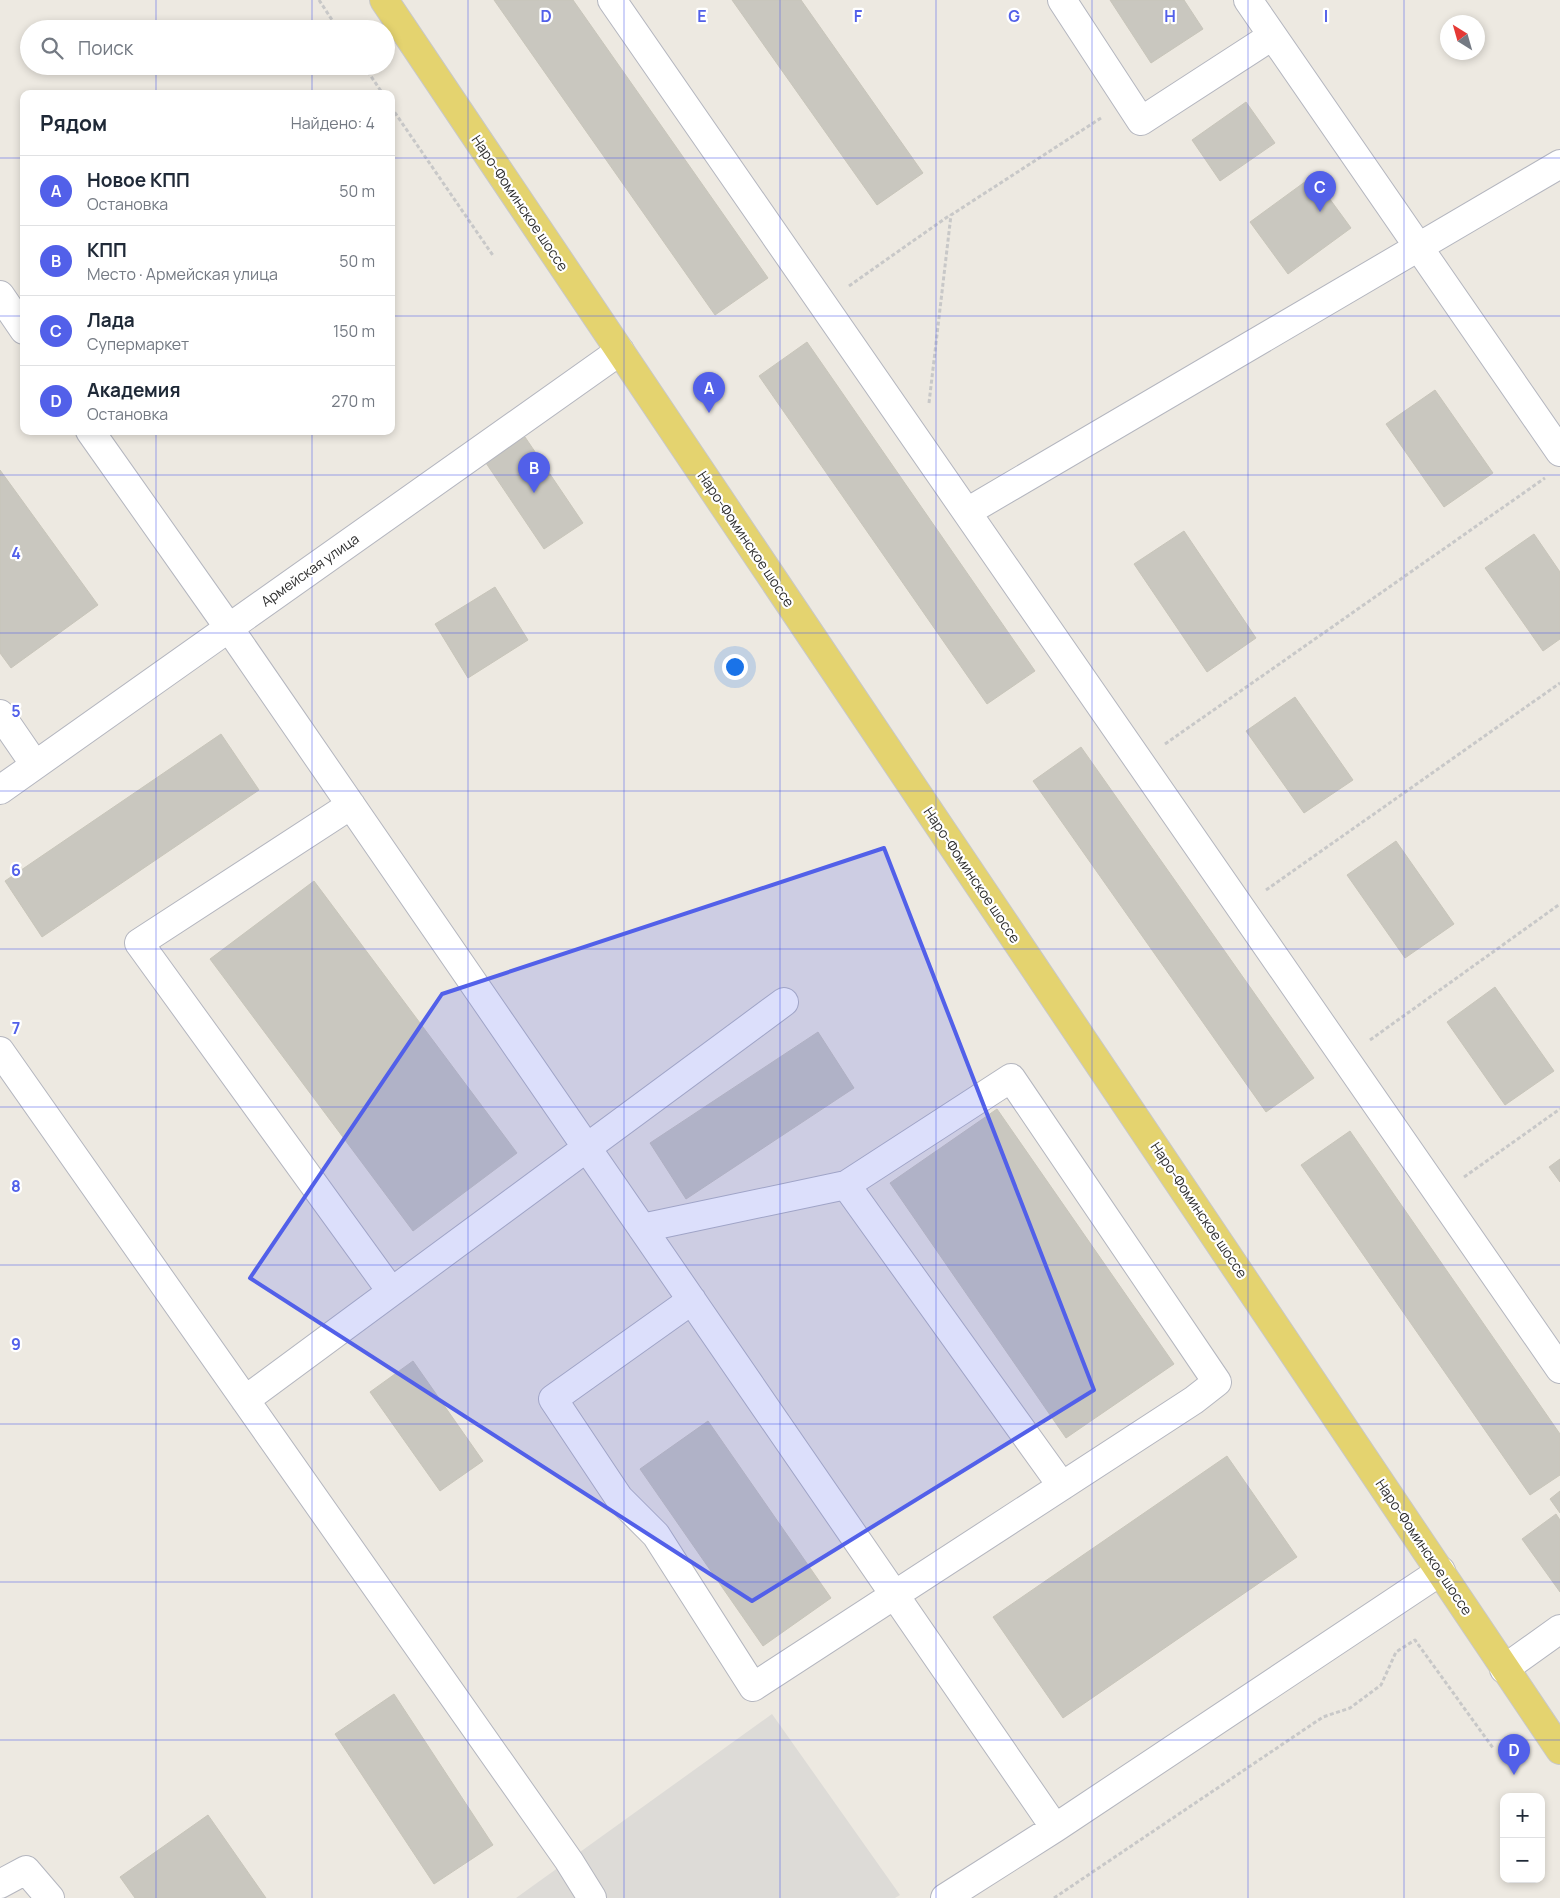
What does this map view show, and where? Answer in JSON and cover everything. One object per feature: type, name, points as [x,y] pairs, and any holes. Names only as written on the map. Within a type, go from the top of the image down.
[{"type":"main road","name":"Наро-Фоминское шоссе","points":[[384,0],[1560,1750]]},
{"type":"street","points":[[612,0],[924,448],[1560,1370]]},
{"type":"street","points":[[1062,0],[1141,121],[1272,36]]},
{"type":"street","points":[[1248,0],[1417,247],[1556,462]]},
{"type":"street","points":[[967,512],[1560,164]]},
{"type":"street","name":"Армейская улица","points":[[0,790],[620,351]]},
{"type":"street","points":[[95,435],[1055,1828]]},
{"type":"street","points":[[0,714],[35,766]]},
{"type":"street","points":[[351,805],[140,943],[391,1291]]},
{"type":"street","points":[[245,1400],[784,1002]]},
{"type":"street","points":[[0,1051],[558,1845],[592,1898]]},
{"type":"street","points":[[642,1228],[846,1185],[1011,1078],[1217,1382],[1062,1486],[753,1687],[656,1535],[619,1498],[553,1399],[692,1300]]},
{"type":"street","points":[[846,1185],[1062,1486]]},
{"type":"street","points":[[944,1898],[1055,1828],[1440,1571]]},
{"type":"street","points":[[1504,1668],[1560,1629]]},
{"type":"street","points":[[0,1884],[26,1870],[50,1898]]},
{"type":"path","points":[[319,0],[332,20]]},
{"type":"path","points":[[370,75],[379,90]]},
{"type":"path","points":[[824,304],[951,215],[1128,101]]},
{"type":"path","points":[[395,113],[494,257]]},
{"type":"path","points":[[924,448],[951,215]]},
{"type":"path","points":[[1140,762],[1556,462]]},
{"type":"path","points":[[1241,908],[1560,683]]},
{"type":"path","points":[[1345,1058],[1560,904]]},
{"type":"path","points":[[1439,1195],[1560,1108]]},
{"type":"path","points":[[1054,1898],[1323,1717],[1350,1708],[1381,1686],[1396,1652],[1415,1640],[1493,1748]]},
{"type":"highlighted area","points":[[884,848],[1094,1390],[752,1601],[250,1278],[442,994]]},
{"type":"shaded area","points":[[772,1714],[900,1895],[895,1898],[516,1898]]},
{"type":"building","points":[[494,0],[573,0],[768,278],[715,315]]},
{"type":"building","points":[[732,0],[801,0],[923,173],[877,205]]},
{"type":"building","points":[[1110,0],[1184,0],[1203,29],[1151,63]]},
{"type":"building","points":[[1246,102],[1275,143],[1220,181],[1192,140]]},
{"type":"building","points":[[1313,176],[1351,228],[1288,274],[1250,222]]},
{"type":"building","points":[[807,342],[1035,671],[987,704],[759,376]]},
{"type":"building","points":[[1435,390],[1493,473],[1444,507],[1386,424]]},
{"type":"building","points":[[525,437],[583,523],[544,549],[486,463]]},
{"type":"building","points":[[0,470],[98,605],[11,668],[0,653]]},
{"type":"building","points":[[1184,531],[1256,638],[1207,672],[1134,564]]},
{"type":"building","points":[[1534,534],[1560,572],[1560,639],[1543,651],[1485,568]]},
{"type":"building","points":[[495,587],[528,640],[468,678],[435,624]]},
{"type":"building","points":[[1295,697],[1353,780],[1304,813],[1246,731]]},
{"type":"building","points":[[221,734],[259,790],[42,937],[5,881]]},
{"type":"building","points":[[1081,747],[1314,1078],[1266,1112],[1033,781]]},
{"type":"building","points":[[1396,841],[1454,924],[1405,958],[1347,875]]},
{"type":"building","points":[[314,881],[517,1153],[413,1231],[210,959]]},
{"type":"building","points":[[1495,987],[1554,1071],[1505,1105],[1447,1022]]},
{"type":"building","points":[[818,1032],[854,1088],[686,1199],[650,1143]]},
{"type":"building","points":[[997,1109],[1174,1364],[1066,1438],[890,1183]]},
{"type":"building","points":[[1350,1131],[1560,1434],[1560,1475],[1530,1495],[1301,1165]]},
{"type":"building","points":[[1560,1159],[1560,1182],[1549,1167]]},
{"type":"building","points":[[413,1361],[483,1461],[440,1491],[370,1392]]},
{"type":"building","points":[[708,1421],[831,1598],[763,1646],[640,1469]]},
{"type":"building","points":[[1227,1456],[1297,1557],[1063,1718],[993,1617]]},
{"type":"building","points":[[1560,1491],[1560,1513],[1550,1499]]},
{"type":"building","points":[[1556,1514],[1560,1520],[1560,1592],[1522,1539]]},
{"type":"building","points":[[394,1694],[493,1845],[434,1884],[335,1734]]},
{"type":"building","points":[[208,1815],[266,1898],[135,1898],[120,1877]]},
{"type":"place","name":"Лада","points":[[1320,212]]},
{"type":"place","name":"Новое КПП","points":[[709,413]]},
{"type":"place","name":"КПП","points":[[534,493]]},
{"type":"place","name":"Академия","points":[[1514,1775]]}]
